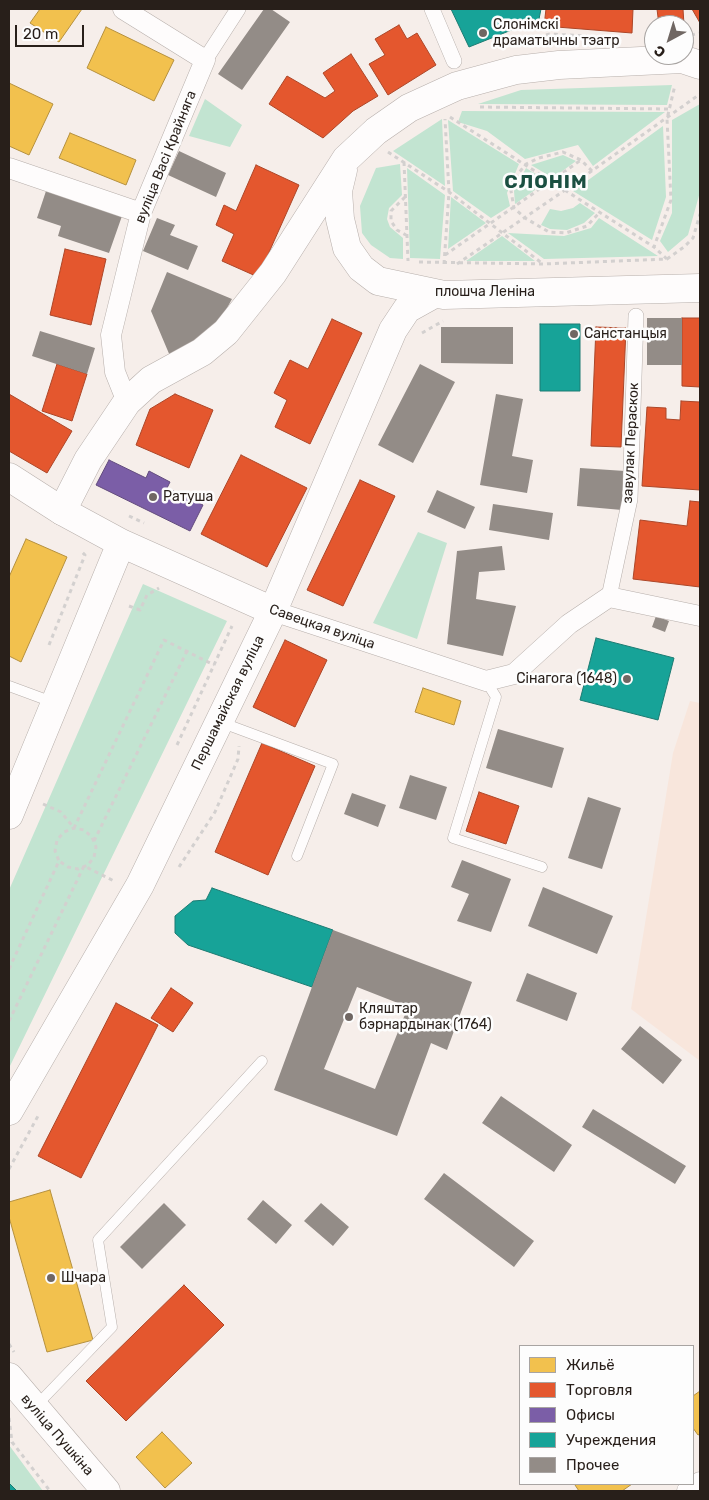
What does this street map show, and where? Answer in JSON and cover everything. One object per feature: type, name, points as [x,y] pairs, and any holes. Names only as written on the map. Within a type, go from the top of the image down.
[{"type":"main road","points":[[62,511],[88,460],[127,402],[151,380],[202,352],[226,332],[273,273],[346,159],[376,131],[409,108],[457,86],[525,69],[559,65],[644,61]]},
{"type":"main road","name":"плошча Леніна","points":[[346,159],[338,192],[340,219],[347,248],[360,268],[378,281],[434,294],[700,288]]},
{"type":"main road","name":"Першамайская вуліца","points":[[9,1111],[140,885],[273,611],[393,330],[407,309],[434,294]]},
{"type":"main road","name":"Савецкая вуліца","points":[[9,477],[62,511],[121,543],[273,611]]},
{"type":"main road","points":[[9,815],[121,543]]},
{"type":"main road","name":"вуліца Пушкіна","points":[[9,1377],[21,1413],[106,1491]]},
{"type":"street","points":[[123,9],[205,60]]},
{"type":"street","name":"вуліца Васі Крайняга","points":[[127,402],[115,372],[111,335],[141,214],[205,60],[238,9]]},
{"type":"street","points":[[432,9],[454,61]]},
{"type":"street","points":[[9,168],[141,214]]},
{"type":"street","name":"завулак Пераскок","points":[[609,597],[630,498],[636,316]]},
{"type":"street","points":[[486,681],[514,674],[569,624],[609,597],[700,616]]},
{"type":"street","name":"Савецкая вуліца","points":[[273,611],[486,681]]},
{"type":"street","points":[[687,1491],[700,1482]]},
{"type":"lane","points":[[486,681],[496,697],[453,838],[542,867]]},
{"type":"lane","points":[[9,686],[55,703]]},
{"type":"lane","points":[[219,722],[333,764],[297,856]]},
{"type":"lane","points":[[21,1413],[112,1328],[98,1240],[262,1061]]},
{"type":"path","points":[[654,246],[671,200],[667,118],[669,109],[691,65]]},
{"type":"path","points":[[456,264],[565,190],[700,94]]},
{"type":"path","points":[[478,108],[669,109]]},
{"type":"path","points":[[437,118],[452,110]]},
{"type":"path","points":[[444,114],[654,246],[667,259]]},
{"type":"path","points":[[444,114],[449,192],[444,264]]},
{"type":"path","points":[[394,146],[387,151],[449,192],[544,264]]},
{"type":"path","points":[[592,171],[581,160],[562,152],[539,158],[526,164],[517,175],[511,191],[514,208],[524,218],[549,232],[566,233],[586,226],[599,213]]},
{"type":"path","points":[[445,255],[581,160]]},
{"type":"path","points":[[404,162],[407,261],[444,264],[544,264],[667,259],[684,248],[693,238],[700,214]]},
{"type":"path","points":[[405,197],[391,211],[391,221],[397,230],[407,236]]},
{"type":"path","points":[[48,649],[85,555],[80,550]]},
{"type":"path","points":[[129,606],[140,610],[147,596],[163,586]]},
{"type":"path","points":[[74,828],[164,640],[214,665],[233,620]]},
{"type":"path","points":[[232,626],[240,628]]},
{"type":"path","points":[[94,842],[187,651]]},
{"type":"path","points":[[43,804],[61,812],[74,828]]},
{"type":"path","points":[[9,969],[59,861],[56,850],[57,840],[64,832],[74,828],[84,830],[92,837],[94,857],[84,866],[78,869],[68,867],[59,861]]},
{"type":"path","points":[[84,866],[114,881]]},
{"type":"path","points":[[9,1021],[84,866]]},
{"type":"path","points":[[21,1413],[12,1442],[50,1491]]},
{"type":"shaded area","points":[[690,701],[700,703],[700,1061],[631,1009],[673,753]]},
{"type":"green space","points":[[672,85],[667,105],[478,104],[521,90]]},
{"type":"green space","points":[[205,99],[242,125],[230,147],[189,136]]},
{"type":"green space","points":[[700,104],[700,192],[688,235],[668,252],[660,241],[672,213],[672,120]]},
{"type":"green space","points":[[462,111],[665,112],[593,166],[578,145],[525,159],[487,131],[458,122]]},
{"type":"green space","points":[[442,119],[445,186],[393,151]]},
{"type":"green space","points":[[448,120],[519,164],[507,193],[510,206],[491,218],[453,191]]},
{"type":"green space","points":[[663,126],[666,197],[652,240],[573,191]]},
{"type":"green space","points":[[563,155],[576,161],[553,178],[531,165]]},
{"type":"green space","points":[[400,164],[402,195],[389,208],[387,219],[390,227],[403,238],[403,259],[390,258],[371,245],[362,233],[360,206],[376,168]]},
{"type":"green space","points":[[407,168],[445,195],[440,259],[410,258]]},
{"type":"green space","points":[[526,168],[539,176],[534,183],[535,190],[515,204],[514,191]]},
{"type":"green space","points":[[451,197],[486,223],[448,249]]},
{"type":"green space","points":[[580,203],[595,213],[584,223],[567,230],[550,229],[541,225],[550,209],[561,211],[573,208]]},
{"type":"green space","points":[[599,218],[658,256],[544,259],[508,233],[564,236],[591,228]]},
{"type":"green space","points":[[502,236],[535,261],[466,261]]},
{"type":"green space","points":[[418,532],[447,543],[417,639],[373,623]]},
{"type":"green space","points":[[143,584],[227,621],[9,1068],[9,890]]},
{"type":"green space","points":[[9,1445],[43,1491],[9,1491]]},
{"type":"building: Жильё","points":[[40,9],[82,9],[59,42],[30,23]]},
{"type":"building: Жильё","points":[[106,27],[174,60],[154,101],[87,68]]},
{"type":"building: Жильё","points":[[9,83],[53,104],[29,155],[9,146]]},
{"type":"building: Жильё","points":[[70,133],[136,160],[126,185],[59,158]]},
{"type":"building: Жильё","points":[[26,539],[67,557],[21,662],[9,656],[9,577]]},
{"type":"building: Жильё","points":[[423,688],[461,701],[454,725],[415,712]]},
{"type":"building: Жильё","name":"Шчара","points":[[50,1190],[93,1340],[47,1352],[9,1217],[9,1202]]},
{"type":"building: Жильё","points":[[700,1391],[700,1434],[698,1435],[694,1429],[694,1395]]},
{"type":"building: Жильё","points":[[162,1432],[192,1463],[165,1488],[136,1457]]},
{"type":"building: Жильё","points":[[575,1485],[631,1485],[622,1491],[579,1491]]},
{"type":"building: Торговля","points":[[546,9],[633,9],[632,33],[544,26]]},
{"type":"building: Торговля","points":[[657,9],[683,9],[683,15],[658,15]]},
{"type":"building: Торговля","points":[[692,9],[700,9],[700,23]]},
{"type":"building: Торговля","points":[[399,25],[407,39],[417,33],[436,65],[388,95],[369,64],[385,55],[375,39]]},
{"type":"building: Торговля","points":[[351,54],[378,96],[353,111],[323,138],[269,104],[287,76],[325,98],[335,91],[323,73]]},
{"type":"building: Торговля","points":[[256,165],[299,185],[258,277],[222,261],[234,234],[216,225],[224,205],[236,211]]},
{"type":"building: Торговля","points":[[65,249],[106,259],[91,325],[50,315]]},
{"type":"building: Торговля","points":[[682,318],[700,318],[700,387],[682,386]]},
{"type":"building: Торговля","points":[[332,319],[362,333],[310,444],[275,427],[287,400],[274,393],[290,360],[308,369]]},
{"type":"building: Торговля","points":[[596,327],[626,328],[621,447],[591,446]]},
{"type":"building: Торговля","points":[[57,364],[87,374],[72,421],[42,411]]},
{"type":"building: Торговля","points":[[9,394],[72,431],[47,473],[9,451]]},
{"type":"building: Торговля","points":[[175,394],[213,410],[189,468],[136,445],[150,409]]},
{"type":"building: Торговля","points":[[681,401],[700,402],[700,490],[642,486],[647,407],[666,408],[666,419],[680,420]]},
{"type":"building: Торговля","points":[[241,455],[307,488],[267,567],[201,534]]},
{"type":"building: Торговля","points":[[360,480],[395,496],[343,606],[307,590]]},
{"type":"building: Торговля","points":[[690,501],[700,502],[700,587],[633,579],[640,520],[687,526]]},
{"type":"building: Торговля","points":[[285,640],[327,660],[295,727],[253,707]]},
{"type":"building: Торговля","points":[[262,743],[315,766],[268,875],[215,852]]},
{"type":"building: Торговля","points":[[479,792],[519,806],[506,844],[466,831]]},
{"type":"building: Торговля","points":[[171,988],[193,1003],[173,1032],[151,1018]]},
{"type":"building: Торговля","points":[[116,1003],[158,1025],[81,1178],[38,1156]]},
{"type":"building: Торговля","points":[[184,1285],[224,1325],[126,1421],[86,1381]]},
{"type":"building: Офисы","name":"Ратуша","points":[[109,460],[146,478],[149,471],[170,482],[167,488],[203,505],[190,531],[96,485]]},
{"type":"building: Учреждения","name":"Слонімскі драматычны тэатр","points":[[451,9],[541,9],[539,19],[469,47]]},
{"type":"building: Учреждения","points":[[540,324],[580,324],[580,391],[540,391]]},
{"type":"building: Учреждения","name":"Сінагога (1648)","points":[[596,638],[674,658],[658,720],[580,700]]},
{"type":"building: Учреждения","points":[[212,888],[333,930],[312,987],[188,945],[175,933],[175,916],[193,901],[206,900]]},
{"type":"building: Учреждения","points":[[9,1483],[17,1491],[9,1491]]},
{"type":"building: Прочее","points":[[264,9],[271,9],[290,22],[242,90],[218,74]]},
{"type":"building: Прочее","points":[[179,151],[226,173],[216,197],[168,175]]},
{"type":"building: Прочее","points":[[46,191],[122,216],[109,253],[58,236],[61,226],[37,218]]},
{"type":"building: Прочее","points":[[157,218],[175,225],[170,235],[198,246],[188,270],[143,251]]},
{"type":"building: Прочее","points":[[167,272],[232,299],[215,330],[170,356],[151,311]]},
{"type":"building: Прочее","points":[[647,318],[682,318],[682,365],[647,365]]},
{"type":"building: Прочее","points":[[441,327],[513,327],[513,364],[441,363]]},
{"type":"building: Прочее","points":[[40,331],[95,348],[87,374],[32,356]]},
{"type":"building: Прочее","points":[[420,364],[455,382],[413,463],[378,445]]},
{"type":"building: Прочее","points":[[496,394],[523,399],[512,456],[533,460],[527,493],[480,485]]},
{"type":"building: Прочее","points":[[580,468],[625,471],[622,510],[577,506]]},
{"type":"building: Прочее","points":[[437,490],[475,507],[465,529],[427,512]]},
{"type":"building: Прочее","points":[[493,504],[553,513],[549,540],[489,530]]},
{"type":"building: Прочее","points":[[502,546],[505,570],[479,572],[476,599],[516,606],[503,656],[447,644],[457,551]]},
{"type":"building: Прочее","points":[[656,616],[669,621],[665,632],[652,627]]},
{"type":"building: Прочее","points":[[498,729],[564,748],[552,788],[486,768]]},
{"type":"building: Прочее","points":[[410,775],[447,787],[436,820],[399,808]]},
{"type":"building: Прочее","points":[[352,793],[386,805],[378,827],[344,814]]},
{"type":"building: Прочее","points":[[588,797],[621,808],[602,869],[568,858]]},
{"type":"building: Прочее","points":[[462,860],[511,879],[491,932],[457,921],[469,894],[451,887]]},
{"type":"building: Прочее","points":[[543,887],[613,916],[597,954],[528,926]]},
{"type":"building: Прочее","points":[[333,930],[472,982],[447,1050],[431,1043],[397,1136],[274,1090]],"holes":[[[357,987],[408,1007],[375,1089],[324,1069]]]},
{"type":"building: Прочее","points":[[527,973],[577,993],[567,1021],[516,1001]]},
{"type":"building: Прочее","points":[[640,1026],[682,1060],[663,1084],[621,1049]]},
{"type":"building: Прочее","points":[[501,1096],[572,1145],[554,1172],[482,1123]]},
{"type":"building: Прочее","points":[[593,1109],[686,1166],[675,1184],[582,1127]]},
{"type":"building: Прочее","points":[[444,1173],[534,1241],[514,1267],[424,1199]]},
{"type":"building: Прочее","points":[[263,1200],[292,1225],[276,1244],[247,1219]]},
{"type":"building: Прочее","points":[[164,1203],[186,1225],[142,1269],[120,1247]]},
{"type":"building: Прочее","points":[[321,1203],[349,1227],[333,1246],[304,1221]]},
{"type":"place","name":"Слонімскі драматычны тэатр","points":[[483,33]]},
{"type":"place","name":"Санстанцыя","points":[[574,334]]},
{"type":"place","name":"Ратуша","points":[[153,497]]},
{"type":"place","name":"Сінагога (1648)","points":[[627,679]]},
{"type":"place","name":"Кляштар бэрнардынак (1764)","points":[[349,1017]]},
{"type":"place","name":"Шчара","points":[[51,1278]]},
{"type":"district","name":"СЛОНІМ","points":[[546,183]]}]
